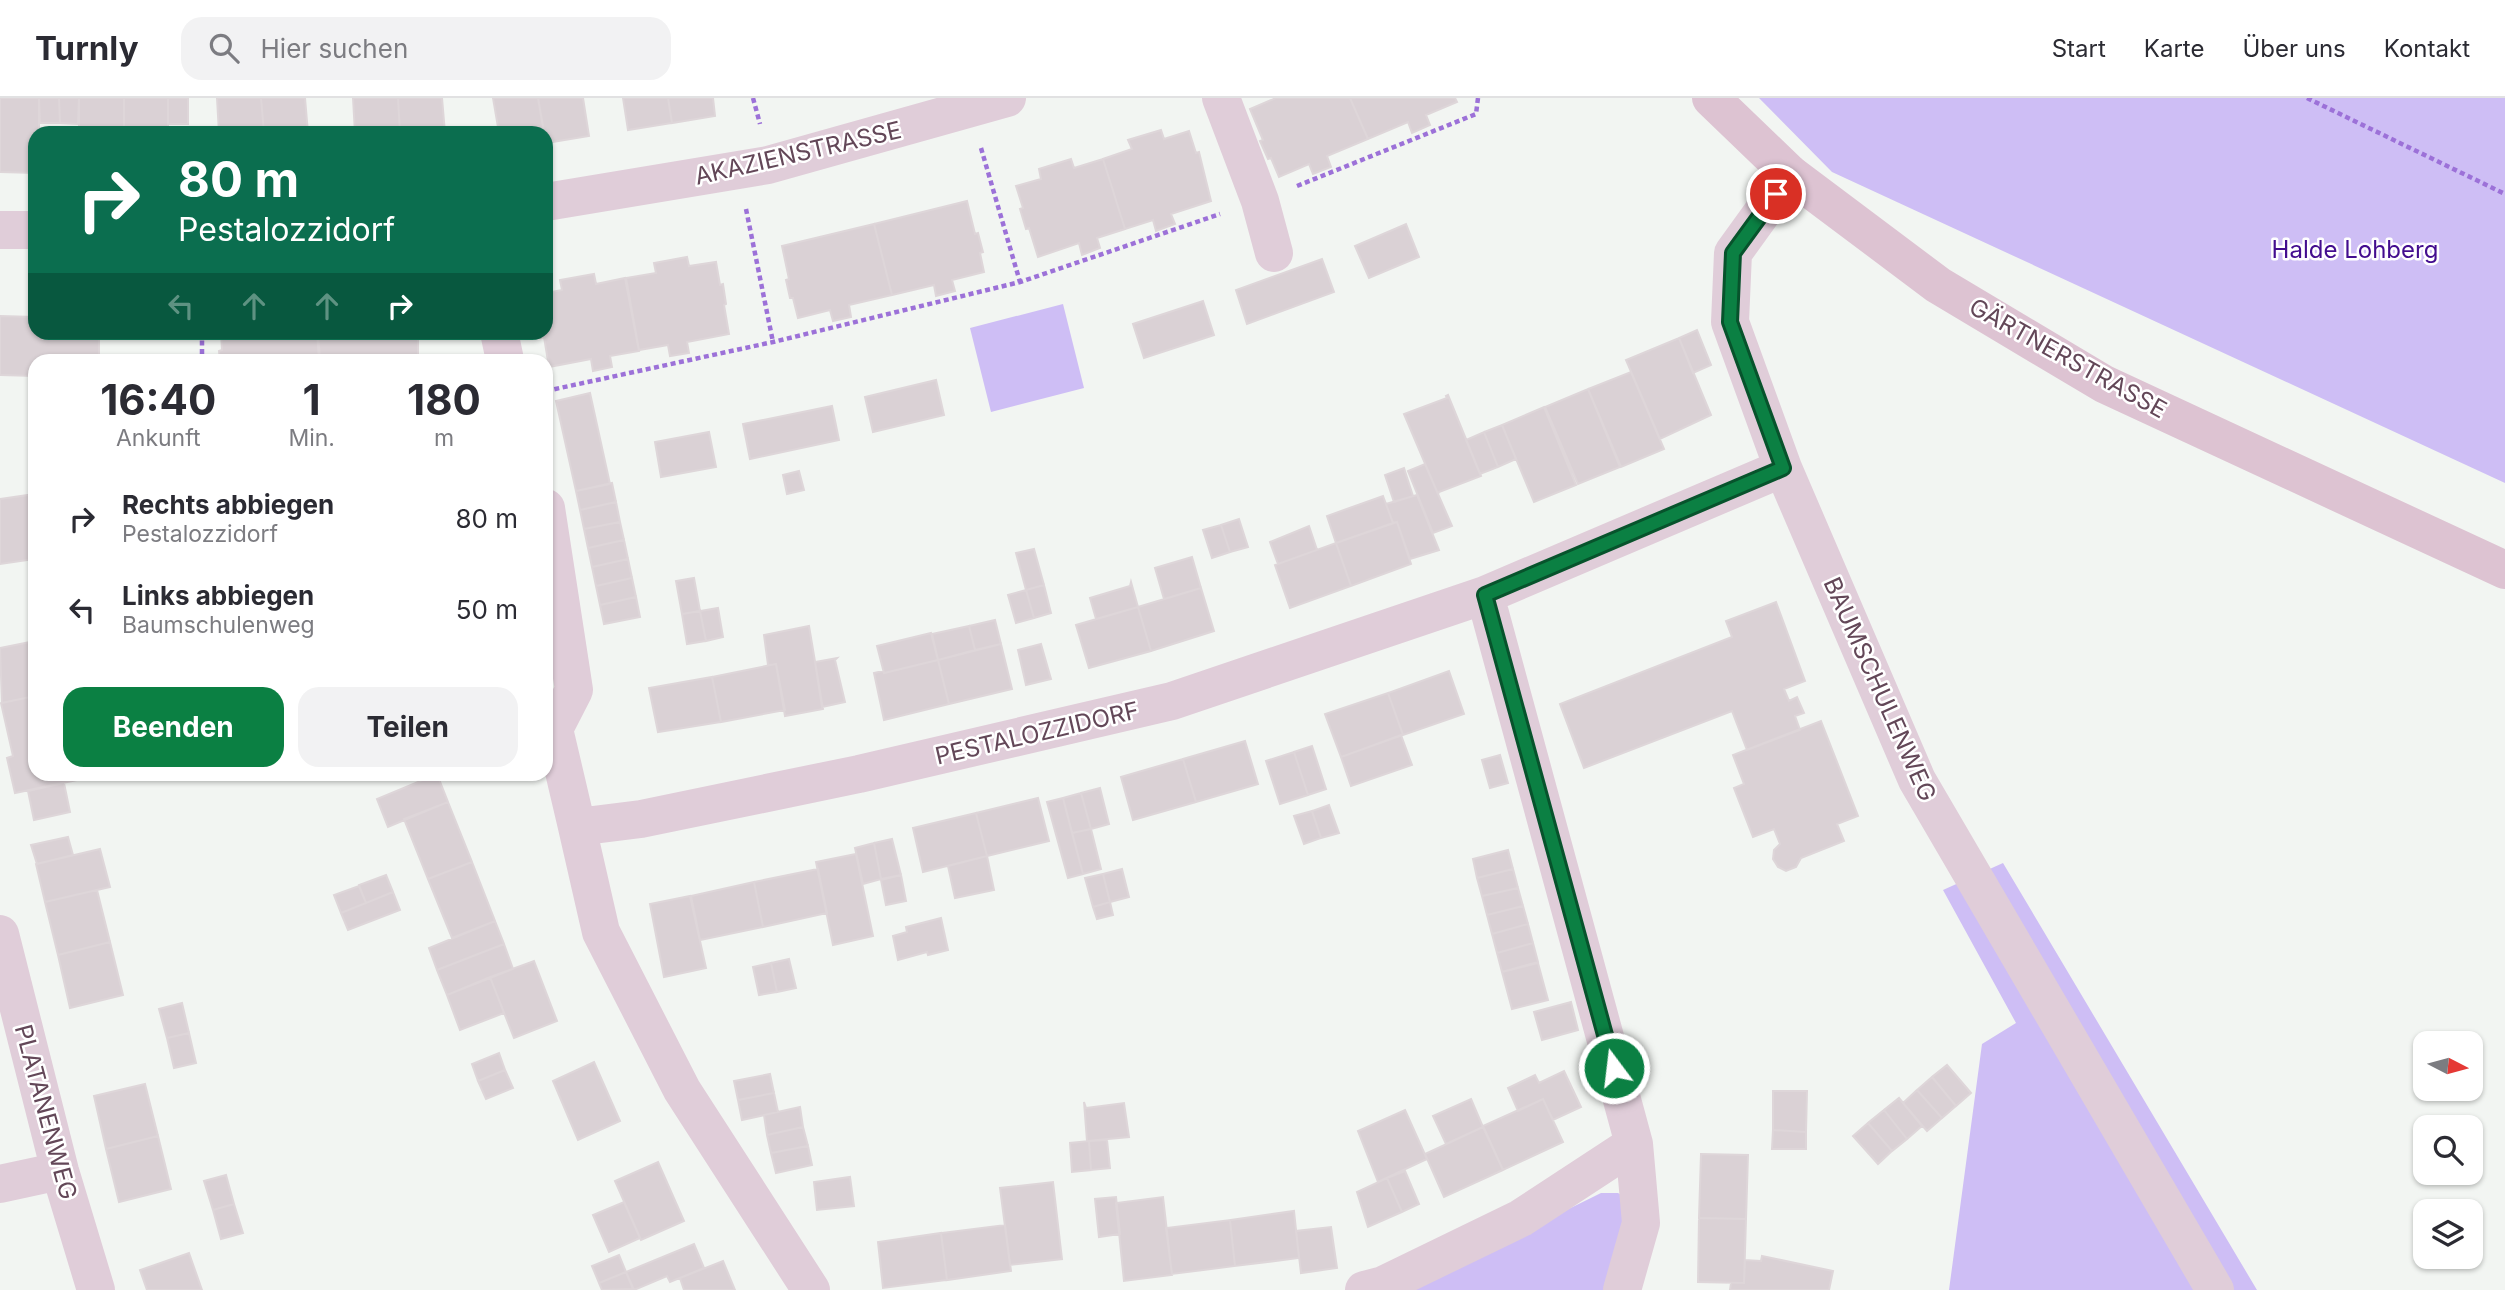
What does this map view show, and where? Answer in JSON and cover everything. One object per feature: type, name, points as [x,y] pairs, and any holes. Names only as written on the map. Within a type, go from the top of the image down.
[{"type":"main road","name":"GÄRTNERSTRASSE","points":[[1711,98],[1790,174],[1938,285],[2104,384],[2505,570]]},
{"type":"street","name":"AKAZIENSTRASSE","points":[[553,201],[768,165],[1007,98]]},
{"type":"street","points":[[1221,98],[1260,201],[1274,253]]},
{"type":"street","name":"BAUMSCHULENWEG","points":[[1790,174],[1733,253],[1730,322],[1783,468],[1917,780],[2216,1290]]},
{"type":"street","points":[[0,230],[28,230]]},
{"type":"street","name":"PESTALOZZIDORF","points":[[577,827],[641,819],[859,774],[1172,701],[1485,595],[1783,468]]},
{"type":"street","points":[[553,554],[574,690],[553,725]]},
{"type":"street","points":[[1485,595],[1634,1143],[1640,1223],[1622,1290]]},
{"type":"street","points":[[553,741],[577,827],[601,932],[682,1090],[811,1290]]},
{"type":"street","name":"PLATANENWEG","points":[[0,934],[60,1171],[96,1290]]},
{"type":"street","points":[[1364,1290],[1383,1285],[1521,1218],[1634,1143]]},
{"type":"street","points":[[0,1184],[60,1171]]},
{"type":"path","points":[[753,98],[761,129]]},
{"type":"path","points":[[553,389],[773,342],[1020,282],[1260,201],[1476,114],[1478,98]]},
{"type":"path","points":[[2307,98],[2505,194]]},
{"type":"path","points":[[970,110],[1020,282]]},
{"type":"path","points":[[738,171],[773,342]]},
{"type":"green space","name":"Halde Lohberg","points":[[1759,98],[2505,98],[2505,483],[1832,172]]},
{"type":"green space","points":[[1063,304],[1084,388],[991,412],[970,328]]},
{"type":"green space","points":[[2003,863],[2257,1290],[1949,1290],[1982,1044],[2016,1023],[1943,890]]},
{"type":"green space","points":[[1601,1193],[1618,1193],[1629,1199],[1609,1290],[1405,1290]]},
{"type":"building","points":[[0,98],[39,98],[39,126],[28,126],[28,173],[0,172]]},
{"type":"building","points":[[39,98],[59,98],[60,123],[40,123]]},
{"type":"building","points":[[59,98],[79,98],[78,124],[60,123]]},
{"type":"building","points":[[79,98],[124,98],[124,126],[79,126]]},
{"type":"building","points":[[124,98],[168,98],[168,126],[124,126]]},
{"type":"building","points":[[168,98],[188,98],[188,124],[168,124]]},
{"type":"building","points":[[217,98],[261,98],[263,126],[219,126]]},
{"type":"building","points":[[261,98],[305,98],[307,126],[263,126]]},
{"type":"building","points":[[353,98],[398,98],[400,126],[355,126]]},
{"type":"building","points":[[398,98],[442,98],[444,126],[400,126]]},
{"type":"building","points":[[493,98],[538,98],[543,126],[498,126]]},
{"type":"building","points":[[538,98],[583,98],[589,136],[553,142],[553,126],[543,126]]},
{"type":"building","points":[[623,98],[668,98],[672,123],[628,130]]},
{"type":"building","points":[[668,98],[713,98],[715,116],[672,123]]},
{"type":"building","points":[[1276,98],[1350,98],[1368,139],[1327,156],[1331,167],[1313,174],[1309,164],[1279,177],[1260,141],[1263,140],[1250,109]]},
{"type":"building","points":[[1350,98],[1455,98],[1457,102],[1426,115],[1430,125],[1412,133],[1408,122],[1368,139]]},
{"type":"building","points":[[1161,130],[1164,139],[1189,131],[1196,153],[1199,152],[1211,201],[1171,214],[1175,224],[1156,231],[1153,220],[1125,229],[1103,159],[1132,149],[1128,140]]},
{"type":"building","points":[[1071,159],[1074,168],[1103,159],[1125,229],[1097,238],[1100,248],[1082,255],[1079,243],[1038,257],[1029,228],[1026,229],[1016,186],[1041,179],[1039,169]]},
{"type":"building","points":[[967,201],[975,234],[978,233],[983,252],[980,253],[984,272],[952,280],[955,291],[936,296],[934,285],[892,295],[874,224]]},
{"type":"building","points":[[874,224],[892,295],[849,305],[851,317],[833,321],[830,310],[798,318],[786,280],[789,279],[782,246]]},
{"type":"building","points":[[1406,224],[1419,257],[1369,278],[1355,246]]},
{"type":"building","points":[[687,257],[689,266],[716,262],[720,285],[723,284],[729,334],[687,342],[689,353],[670,356],[668,345],[639,350],[626,278],[656,273],[654,263]]},
{"type":"building","points":[[1322,259],[1334,292],[1247,324],[1236,290]]},
{"type":"building","points":[[594,274],[596,284],[625,278],[639,351],[610,356],[612,367],[593,371],[591,359],[553,366],[553,354],[547,354],[544,340],[553,340],[553,292],[562,290],[560,280]]},
{"type":"building","points":[[1203,301],[1214,335],[1144,358],[1133,324]]},
{"type":"building","points":[[0,316],[28,317],[28,340],[99,340],[99,354],[28,354],[28,376],[0,375]]},
{"type":"building","points":[[1697,330],[1711,365],[1693,373],[1679,338]]},
{"type":"building","points":[[1679,338],[1711,415],[1660,439],[1626,360]]},
{"type":"building","points":[[221,340],[318,340],[319,354],[219,354]]},
{"type":"building","points":[[319,340],[418,340],[418,354],[320,354]]},
{"type":"building","points":[[1631,372],[1664,449],[1621,467],[1588,389]]},
{"type":"building","points":[[936,380],[944,415],[873,432],[865,397]]},
{"type":"building","points":[[1588,389],[1620,467],[1578,484],[1545,407]]},
{"type":"building","points":[[590,393],[610,484],[576,491],[556,401]]},
{"type":"building","points":[[1448,395],[1481,476],[1438,494],[1404,414],[1447,398]]},
{"type":"building","points":[[832,406],[839,440],[750,459],[743,424]]},
{"type":"building","points":[[1544,407],[1576,485],[1534,502],[1502,425]]},
{"type":"building","points":[[1502,425],[1516,459],[1498,467],[1484,432]]},
{"type":"building","points":[[709,432],[716,467],[661,477],[655,442]]},
{"type":"building","points":[[1484,432],[1498,467],[1480,474],[1466,440]]},
{"type":"building","points":[[1425,464],[1452,526],[1433,533],[1408,471]]},
{"type":"building","points":[[1404,468],[1413,496],[1394,502],[1385,475]]},
{"type":"building","points":[[799,471],[804,490],[787,494],[783,475]]},
{"type":"building","points":[[612,483],[616,502],[580,510],[576,491]]},
{"type":"building","points":[[28,495],[28,560],[0,564],[0,499]]},
{"type":"building","points":[[1417,495],[1439,550],[1410,559],[1397,522],[1393,523],[1386,504]]},
{"type":"building","points":[[1383,496],[1393,523],[1336,543],[1327,516]]},
{"type":"building","points":[[616,502],[620,522],[584,529],[580,510]]},
{"type":"building","points":[[1239,519],[1248,547],[1230,552],[1221,525]]},
{"type":"building","points":[[620,522],[624,540],[588,548],[584,529]]},
{"type":"building","points":[[1397,522],[1411,564],[1351,586],[1336,543]]},
{"type":"building","points":[[1221,525],[1230,552],[1212,558],[1203,530]]},
{"type":"building","points":[[1309,526],[1317,550],[1278,564],[1270,542]]},
{"type":"building","points":[[624,540],[628,559],[592,567],[588,548]]},
{"type":"building","points":[[1336,543],[1351,586],[1290,608],[1275,565]]},
{"type":"building","points":[[1034,549],[1044,585],[1026,590],[1016,553]]},
{"type":"building","points":[[1192,557],[1201,588],[1164,599],[1155,568]]},
{"type":"building","points":[[628,559],[632,578],[596,586],[592,567]]},
{"type":"building","points":[[632,578],[636,597],[600,605],[596,586]]},
{"type":"building","points":[[694,578],[700,611],[682,614],[676,581]]},
{"type":"building","points":[[1131,582],[1138,607],[1096,619],[1090,598],[1130,586]]},
{"type":"building","points":[[1044,585],[1051,613],[1034,618],[1026,590]]},
{"type":"building","points":[[1201,588],[1214,631],[1151,651],[1138,607]]},
{"type":"building","points":[[1026,590],[1034,618],[1016,623],[1008,595]]},
{"type":"building","points":[[636,597],[640,617],[604,624],[600,605]]},
{"type":"building","points":[[1776,602],[1805,681],[1784,689],[1789,701],[1797,697],[1804,713],[1795,716],[1800,730],[1747,750],[1732,711],[1584,768],[1560,704],[1732,637],[1726,621]]},
{"type":"building","points":[[1138,607],[1151,651],[1089,668],[1076,625]]},
{"type":"building","points":[[718,608],[723,637],[706,641],[700,611]]},
{"type":"building","points":[[700,611],[706,641],[687,644],[682,614]]},
{"type":"building","points":[[995,620],[1001,644],[975,650],[969,626]]},
{"type":"building","points":[[809,626],[823,709],[785,716],[776,664],[768,665],[764,635]]},
{"type":"building","points":[[969,626],[975,650],[938,660],[932,634]]},
{"type":"building","points":[[931,633],[938,660],[884,673],[877,646]]},
{"type":"building","points":[[553,638],[561,675],[553,677]]},
{"type":"building","points":[[28,642],[28,697],[2,703],[0,648]]},
{"type":"building","points":[[1001,644],[1012,689],[949,704],[938,660]]},
{"type":"building","points":[[1041,644],[1051,679],[1026,685],[1018,650]]},
{"type":"building","points":[[837,658],[835,660],[845,702],[822,707],[815,662]]},
{"type":"building","points":[[938,660],[949,704],[884,720],[874,673]]},
{"type":"building","points":[[776,664],[785,710],[721,722],[712,677]]},
{"type":"building","points":[[1449,671],[1464,714],[1403,735],[1388,693]]},
{"type":"building","points":[[712,677],[721,722],[658,732],[649,688]]},
{"type":"building","points":[[1388,693],[1403,735],[1341,757],[1325,714]]},
{"type":"building","points":[[28,697],[28,781],[72,781],[15,793],[7,758],[13,756],[1,703]]},
{"type":"building","points":[[1821,721],[1858,816],[1837,824],[1844,841],[1801,858],[1796,867],[1786,871],[1778,867],[1773,859],[1774,850],[1780,844],[1774,829],[1753,837],[1734,788],[1744,784],[1733,755]]},
{"type":"building","points":[[1401,735],[1412,765],[1351,786],[1341,757]]},
{"type":"building","points":[[1245,741],[1258,784],[1196,802],[1183,759]]},
{"type":"building","points":[[1312,746],[1326,789],[1308,795],[1294,752]]},
{"type":"building","points":[[1294,752],[1308,795],[1280,804],[1266,761]]},
{"type":"building","points":[[1500,755],[1508,783],[1490,788],[1482,760]]},
{"type":"building","points":[[1183,759],[1196,802],[1133,820],[1121,777]]},
{"type":"building","points":[[420,781],[440,781],[448,802],[388,827],[377,799]]},
{"type":"building","points":[[64,783],[70,812],[34,820],[28,791]]},
{"type":"building","points":[[1100,788],[1109,824],[1091,829],[1081,793]]},
{"type":"building","points":[[1081,793],[1091,829],[1072,833],[1063,798]]},
{"type":"building","points":[[1038,798],[1049,841],[987,856],[976,813]]},
{"type":"building","points":[[1063,798],[1083,874],[1068,878],[1047,802]]},
{"type":"building","points":[[448,802],[472,862],[428,879],[404,819]]},
{"type":"building","points":[[1329,805],[1339,833],[1321,838],[1312,811]]},
{"type":"building","points":[[1312,811],[1321,838],[1304,844],[1294,816]]},
{"type":"building","points":[[976,813],[987,856],[923,872],[913,828]]},
{"type":"building","points":[[1091,829],[1101,869],[1083,874],[1072,833]]},
{"type":"building","points":[[68,837],[73,855],[37,864],[31,845]]},
{"type":"building","points":[[892,839],[901,875],[881,879],[874,843]]},
{"type":"building","points":[[874,843],[881,879],[863,884],[855,848]]},
{"type":"building","points":[[100,849],[110,887],[45,902],[36,864]]},
{"type":"building","points":[[1508,850],[1513,869],[1477,878],[1473,859]]},
{"type":"building","points":[[856,854],[873,936],[833,945],[816,862]]},
{"type":"building","points":[[987,856],[994,890],[955,898],[948,866]]},
{"type":"building","points":[[472,862],[495,921],[452,938],[428,879]]},
{"type":"building","points":[[818,869],[827,913],[763,927],[754,882]]},
{"type":"building","points":[[1122,869],[1129,897],[1110,902],[1103,874]]},
{"type":"building","points":[[1513,869],[1518,888],[1482,896],[1477,878]]},
{"type":"building","points":[[1103,874],[1110,902],[1093,907],[1085,878]]},
{"type":"building","points":[[386,875],[393,892],[366,903],[359,885]]},
{"type":"building","points":[[901,875],[906,901],[886,905],[881,880]]},
{"type":"building","points":[[754,882],[763,927],[700,940],[691,896]]},
{"type":"building","points":[[359,886],[366,903],[341,913],[334,895]]},
{"type":"building","points":[[1518,888],[1523,906],[1487,915],[1482,896]]},
{"type":"building","points":[[97,890],[110,942],[58,955],[45,902]]},
{"type":"building","points":[[393,892],[400,910],[348,930],[341,913]]},
{"type":"building","points":[[690,896],[706,968],[664,977],[650,904]]},
{"type":"building","points":[[1110,902],[1113,915],[1097,919],[1093,907]]},
{"type":"building","points":[[1523,906],[1528,924],[1492,934],[1487,915]]},
{"type":"building","points":[[941,918],[948,950],[928,955],[927,952],[898,960],[893,936],[907,932],[906,927]]},
{"type":"building","points":[[495,921],[504,944],[437,970],[429,948]]},
{"type":"building","points":[[1528,924],[1533,943],[1497,953],[1492,934]]},
{"type":"building","points":[[110,942],[123,995],[70,1008],[58,955]]},
{"type":"building","points":[[1533,943],[1538,962],[1502,972],[1497,953]]},
{"type":"building","points":[[504,944],[513,969],[447,995],[437,970]]},
{"type":"building","points":[[789,959],[796,988],[777,992],[771,963]]},
{"type":"building","points":[[534,961],[557,1021],[514,1038],[490,977]]},
{"type":"building","points":[[771,963],[777,992],[759,995],[753,967]]},
{"type":"building","points":[[1538,963],[1548,1000],[1512,1009],[1502,972]]},
{"type":"building","points":[[490,977],[504,1013],[460,1030],[447,995]]},
{"type":"building","points":[[1571,1002],[1578,1030],[1542,1040],[1534,1012]]},
{"type":"building","points":[[182,1003],[189,1033],[167,1038],[159,1009]]},
{"type":"building","points":[[189,1033],[196,1063],[174,1068],[167,1038]]},
{"type":"building","points":[[499,1053],[505,1070],[478,1081],[472,1064]]},
{"type":"building","points":[[594,1062],[620,1121],[578,1140],[553,1081]]},
{"type":"building","points":[[1947,1065],[1971,1093],[1956,1106],[1932,1077]]},
{"type":"building","points":[[505,1070],[513,1088],[486,1099],[478,1081]]},
{"type":"building","points":[[1564,1071],[1581,1107],[1553,1120],[1543,1099],[1518,1111],[1508,1088],[1535,1075],[1539,1083]]},
{"type":"building","points":[[770,1074],[774,1093],[738,1100],[734,1081]]},
{"type":"building","points":[[1932,1077],[1956,1106],[1942,1118],[1917,1090]]},
{"type":"building","points":[[145,1084],[158,1136],[106,1149],[94,1096]]},
{"type":"building","points":[[1917,1090],[1942,1118],[1927,1131],[1903,1103]]},
{"type":"building","points":[[1773,1091],[1807,1091],[1806,1132],[1773,1130]]},
{"type":"building","points":[[774,1093],[778,1112],[742,1120],[738,1100]]},
{"type":"building","points":[[1899,1098],[1922,1126],[1907,1139],[1884,1110]]},
{"type":"building","points":[[1471,1099],[1483,1127],[1446,1144],[1433,1116]]},
{"type":"building","points":[[1543,1099],[1563,1142],[1503,1170],[1483,1126]]},
{"type":"building","points":[[1084,1102],[1086,1108],[1124,1103],[1129,1137],[1087,1141]]},
{"type":"building","points":[[800,1107],[803,1127],[767,1135],[764,1115]]},
{"type":"building","points":[[1405,1110],[1427,1159],[1378,1182],[1358,1131]]},
{"type":"building","points":[[1884,1110],[1907,1139],[1892,1151],[1868,1123]]},
{"type":"building","points":[[1868,1123],[1892,1151],[1878,1164],[1853,1136]]},
{"type":"building","points":[[803,1127],[808,1146],[771,1153],[767,1135]]},
{"type":"building","points":[[1483,1127],[1503,1170],[1444,1197],[1425,1154]]},
{"type":"building","points":[[1773,1130],[1806,1132],[1806,1149],[1772,1149]]},
{"type":"building","points":[[158,1136],[171,1189],[119,1202],[106,1149]]},
{"type":"building","points":[[1107,1140],[1110,1168],[1091,1170],[1089,1141]]},
{"type":"building","points":[[1089,1141],[1091,1170],[1072,1172],[1070,1143]]},
{"type":"building","points":[[808,1146],[812,1165],[776,1173],[771,1153]]},
{"type":"building","points":[[1701,1154],[1748,1155],[1746,1219],[1699,1218]]},
{"type":"building","points":[[658,1162],[684,1221],[641,1240],[615,1181]]},
{"type":"building","points":[[1405,1171],[1419,1204],[1402,1212],[1387,1178]]},
{"type":"building","points":[[226,1175],[234,1204],[213,1210],[204,1181]]},
{"type":"building","points":[[850,1177],[854,1206],[817,1210],[814,1182]]},
{"type":"building","points":[[1387,1178],[1402,1212],[1368,1227],[1357,1192]]},
{"type":"building","points":[[1053,1182],[1062,1259],[1010,1265],[1000,1188]]},
{"type":"building","points":[[1116,1197],[1120,1234],[1099,1237],[1095,1199]]},
{"type":"building","points":[[1163,1197],[1172,1275],[1124,1281],[1116,1203]]},
{"type":"building","points":[[624,1202],[640,1238],[609,1252],[593,1215]]},
{"type":"building","points":[[234,1204],[243,1233],[221,1239],[213,1210]]},
{"type":"building","points":[[1294,1211],[1299,1258],[1235,1266],[1230,1220]]},
{"type":"building","points":[[1699,1218],[1746,1219],[1744,1283],[1698,1282]]},
{"type":"building","points":[[1230,1220],[1235,1266],[1172,1274],[1166,1228]]},
{"type":"building","points":[[1005,1225],[1011,1271],[947,1280],[941,1233]]},
{"type":"building","points":[[1331,1227],[1337,1268],[1301,1273],[1296,1231]]},
{"type":"building","points":[[941,1233],[947,1280],[883,1288],[878,1242]]},
{"type":"building","points":[[694,1244],[704,1268],[670,1282],[667,1276],[634,1290],[626,1272]]},
{"type":"building","points":[[189,1253],[202,1290],[147,1290],[140,1270]]},
{"type":"building","points":[[619,1255],[626,1272],[599,1283],[592,1266]]},
{"type":"building","points":[[1762,1256],[1833,1271],[1829,1290],[1730,1290],[1731,1283],[1744,1283],[1745,1260],[1761,1261]]},
{"type":"building","points":[[723,1261],[735,1290],[684,1290],[680,1278]]},
{"type":"building","points":[[626,1272],[633,1289],[602,1290],[599,1283]]},
{"type":"route","points":[[1614,1068],[1485,595],[1783,468],[1730,322],[1733,253],[1776,194]]}]
